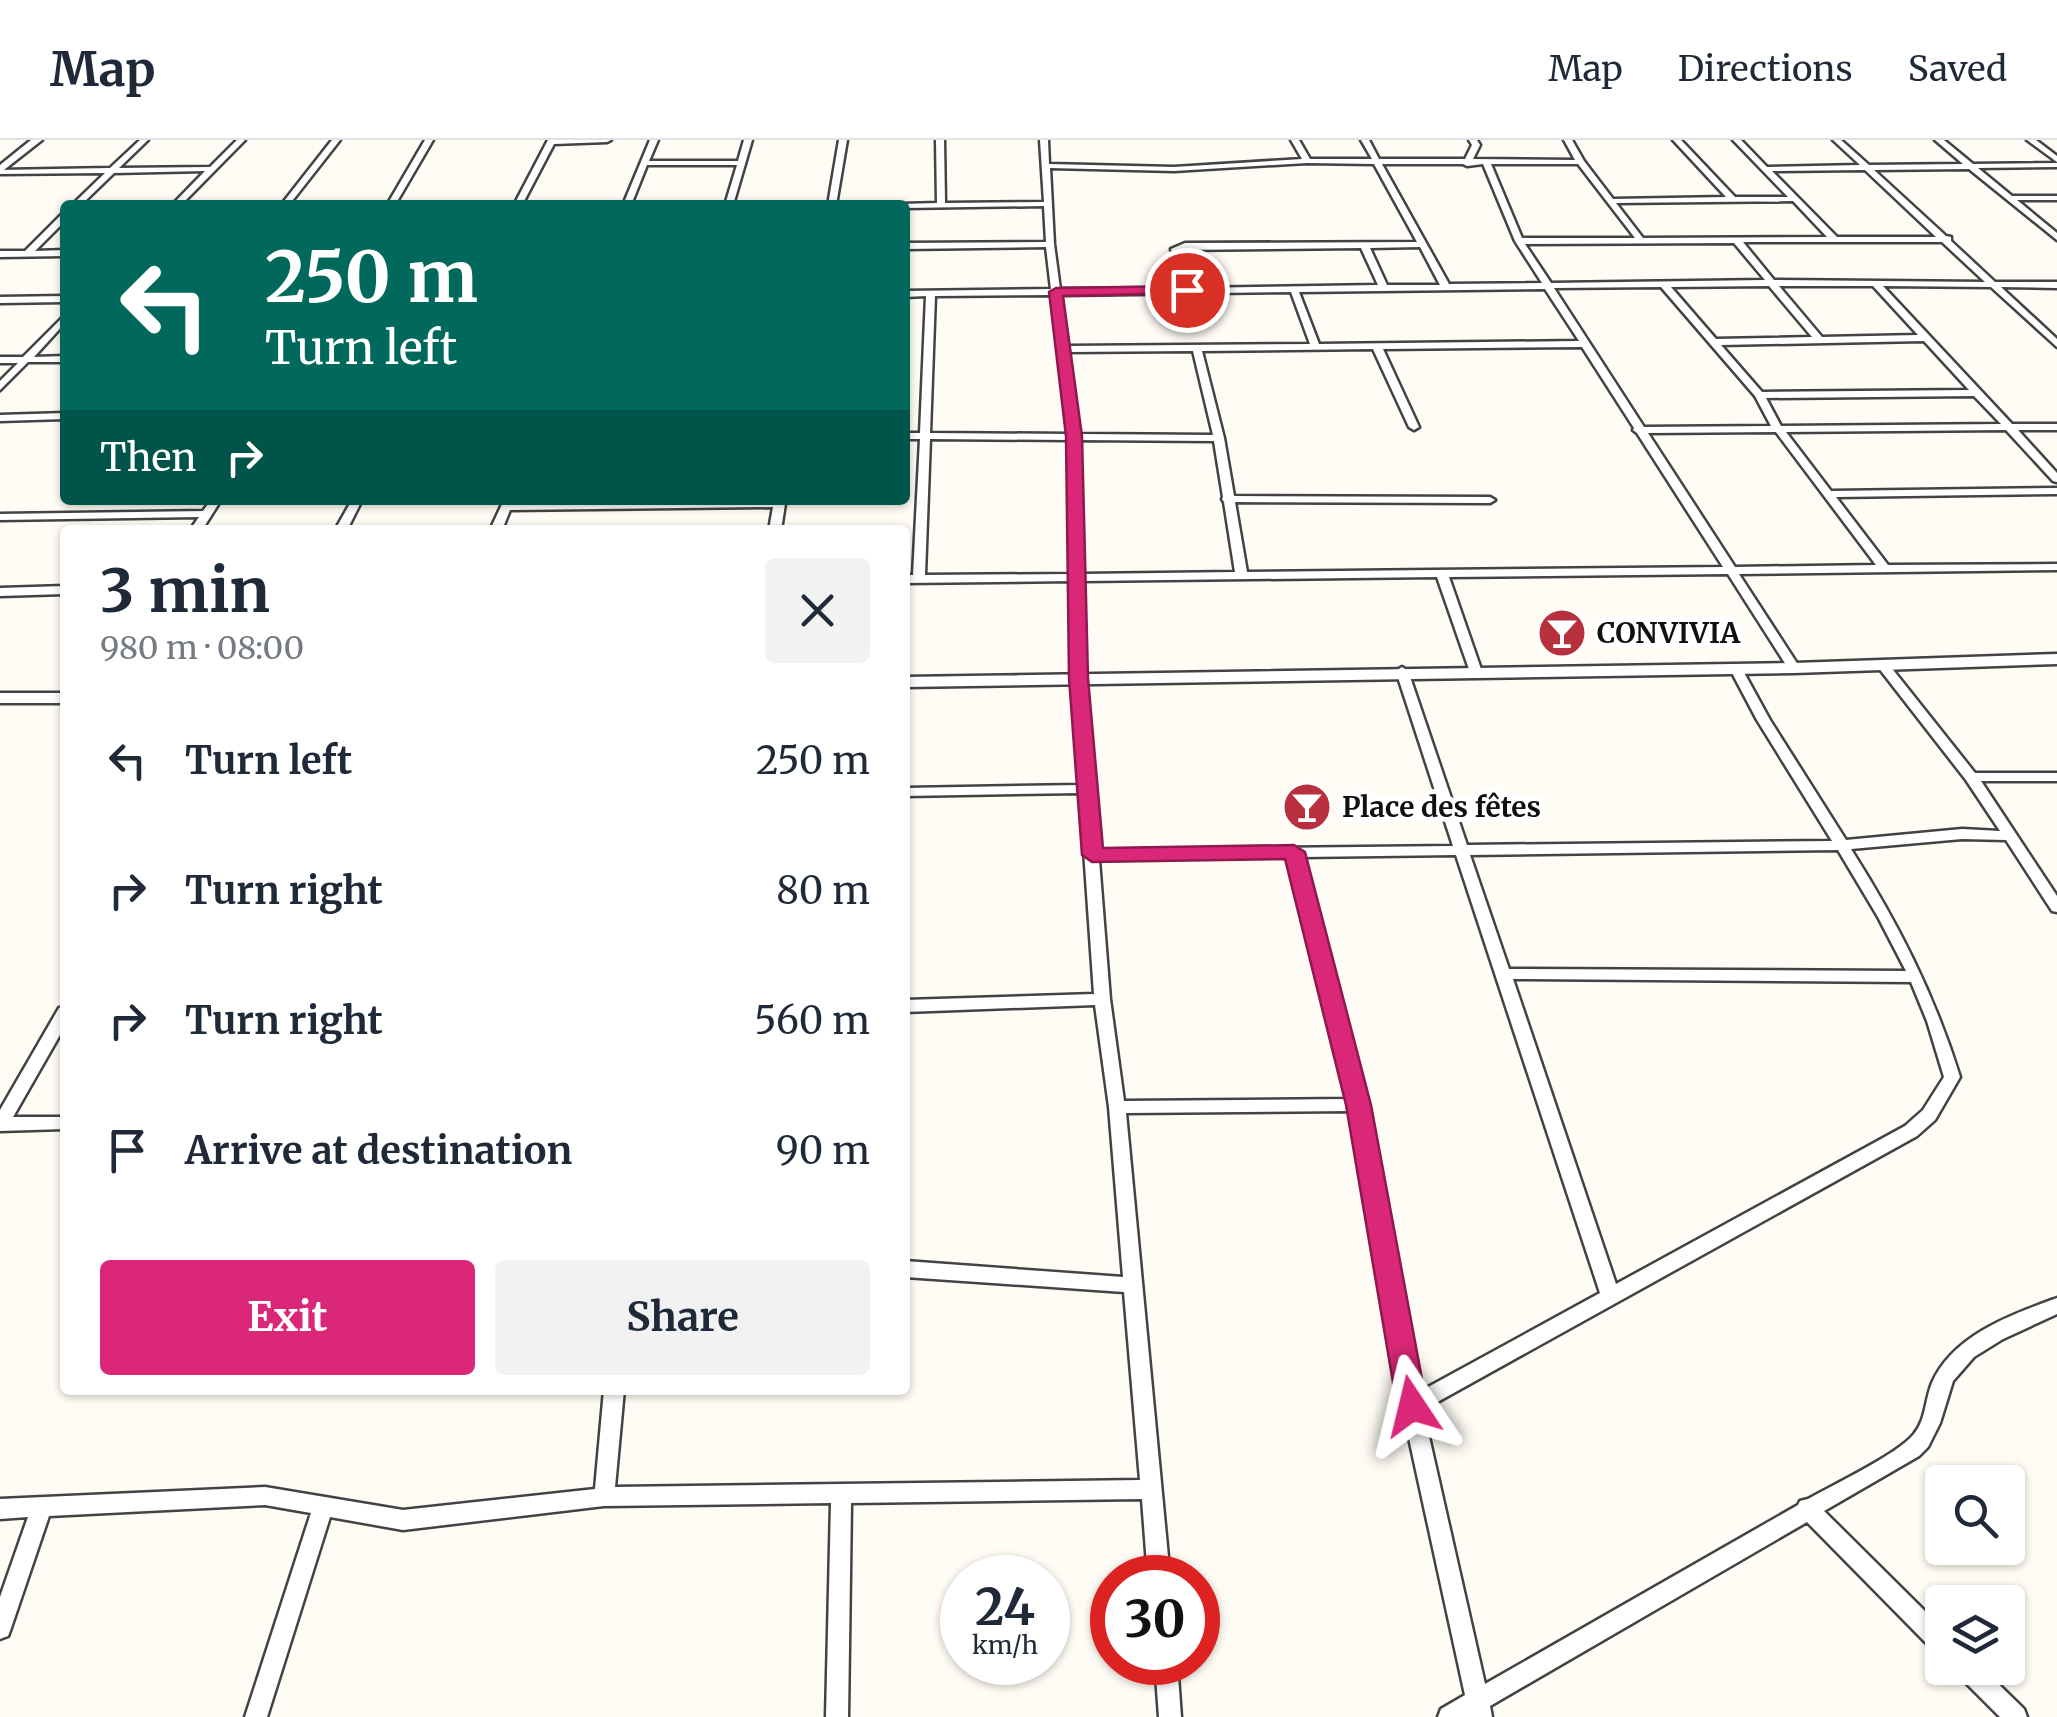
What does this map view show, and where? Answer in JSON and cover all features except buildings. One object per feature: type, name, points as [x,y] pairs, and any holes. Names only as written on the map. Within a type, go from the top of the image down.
[{"type":"street","points":[[0,171],[38,140]]},
{"type":"street","points":[[81,200],[144,140]]},
{"type":"street","points":[[181,200],[241,140]]},
{"type":"street","points":[[290,200],[336,140]]},
{"type":"street","points":[[394,200],[429,140]]},
{"type":"street","points":[[521,200],[552,141],[607,140]]},
{"type":"street","points":[[629,200],[654,140]]},
{"type":"street","points":[[731,200],[748,140]]},
{"type":"street","points":[[833,200],[843,140]]},
{"type":"street","points":[[940,140],[941,206]]},
{"type":"street","points":[[1044,140],[1050,244],[1074,436],[1078,678],[1102,999],[1117,1107],[1157,1555]]},
{"type":"street","points":[[1295,140],[1306,161]]},
{"type":"street","points":[[1365,140],[1419,245],[1447,289]]},
{"type":"street","points":[[1467,164],[1476,145],[1473,140]]},
{"type":"street","points":[[1568,140],[1580,162],[1640,239]]},
{"type":"street","points":[[1676,140],[1733,200]]},
{"type":"street","points":[[1736,140],[1834,239]]},
{"type":"street","points":[[1838,140],[2057,344]]},
{"type":"street","points":[[1939,140],[2057,236]]},
{"type":"street","points":[[2031,140],[2057,162]]},
{"type":"street","points":[[1046,166],[1174,169],[1306,161],[1580,162]]},
{"type":"street","points":[[646,162],[742,163]]},
{"type":"street","points":[[1764,169],[2057,162]]},
{"type":"street","points":[[1487,164],[1520,241],[1794,668]]},
{"type":"street","points":[[0,171],[210,169]]},
{"type":"street","points":[[2009,198],[2057,198]]},
{"type":"street","points":[[1611,201],[1795,200]]},
{"type":"street","points":[[910,206],[1048,204]]},
{"type":"street","points":[[28,253],[60,221]]},
{"type":"street","points":[[1736,240],[1819,340]]},
{"type":"street","points":[[1520,241],[1948,240]]},
{"type":"street","points":[[910,246],[1050,244]]},
{"type":"street","points":[[1364,244],[1384,289]]},
{"type":"street","points":[[1187,290],[1176,249],[1179,247],[1419,245]]},
{"type":"street","points":[[0,254],[60,253]]},
{"type":"street","points":[[910,294],[1774,283],[2057,285]]},
{"type":"street","points":[[1664,284],[1759,395],[1777,427],[1884,568]]},
{"type":"street","points":[[1876,284],[2057,478]]},
{"type":"street","points":[[1294,289],[1316,346]]},
{"type":"street","points":[[919,579],[922,436],[931,294]]},
{"type":"street","points":[[0,300],[60,299]]},
{"type":"street","points":[[0,388],[60,323]]},
{"type":"street","points":[[1713,342],[1924,338]]},
{"type":"street","points":[[1063,349],[1584,344]]},
{"type":"street","points":[[1377,346],[1414,426]]},
{"type":"street","points":[[1197,349],[1219,438],[1242,577]]},
{"type":"street","points":[[0,360],[60,359]]},
{"type":"street","points":[[1759,395],[1976,393]]},
{"type":"street","points":[[0,418],[60,416]]},
{"type":"street","points":[[1638,430],[2057,427]]},
{"type":"street","points":[[910,436],[1219,438]]},
{"type":"street","points":[[1826,494],[2057,491]]},
{"type":"street","points":[[1227,498],[1490,500]]},
{"type":"street","points":[[199,525],[213,505]]},
{"type":"street","points":[[0,517],[207,514]]},
{"type":"street","points":[[910,579],[2057,567]]},
{"type":"street","points":[[1443,576],[1476,672]]},
{"type":"street","points":[[0,592],[60,590]]},
{"type":"street","points":[[910,682],[1402,671],[1794,668],[2057,659]]},
{"type":"street","points":[[1882,664],[1972,777],[2057,907]]},
{"type":"street","points":[[1412,1406],[1911,1131],[1929,1115],[1952,1077],[1939,1023],[1916,977],[1845,845],[1763,722],[1736,669]]},
{"type":"street","points":[[1402,671],[1610,1294]]},
{"type":"street","points":[[0,698],[60,698]]},
{"type":"street","points":[[1972,777],[2057,777]]},
{"type":"street","points":[[910,792],[1086,790]]},
{"type":"street","points":[[1092,855],[1845,845],[1962,834],[2007,836]]},
{"type":"street","points":[[1294,852],[1358,1105],[1412,1406],[1479,1708]]},
{"type":"street","points":[[1504,974],[1916,977]]},
{"type":"street","points":[[910,1006],[1102,999]]},
{"type":"street","points":[[1,1124],[60,1021]]},
{"type":"street","points":[[1117,1107],[1358,1105]]},
{"type":"street","points":[[1,1124],[60,1123]]},
{"type":"street","points":[[910,1269],[1132,1284]]},
{"type":"street","points":[[1449,1717],[1479,1708],[1807,1508],[1912,1450],[1931,1432],[1945,1376],[1958,1359],[1975,1346],[2057,1306]]},
{"type":"street","points":[[604,1497],[614,1395]]},
{"type":"street","points":[[0,1509],[266,1496],[403,1520],[604,1497],[1152,1489]]},
{"type":"street","points":[[837,1717],[841,1496]]},
{"type":"street","points":[[256,1717],[322,1507]]},
{"type":"street","points":[[0,1628],[41,1508]]},
{"type":"street","points":[[1807,1508],[1925,1626]]},
{"type":"street","points":[[1168,1685],[1170,1717]]},
{"type":"street","points":[[1984,1685],[2016,1717]]},
{"type":"place","name":"CONVIVIA","points":[[1562,633]]},
{"type":"place","name":"Place des fêtes","points":[[1307,807]]},
{"type":"route","points":[[1187,290],[1056,292],[1074,436],[1078,678],[1092,855],[1294,852],[1358,1105],[1412,1406]]}]
